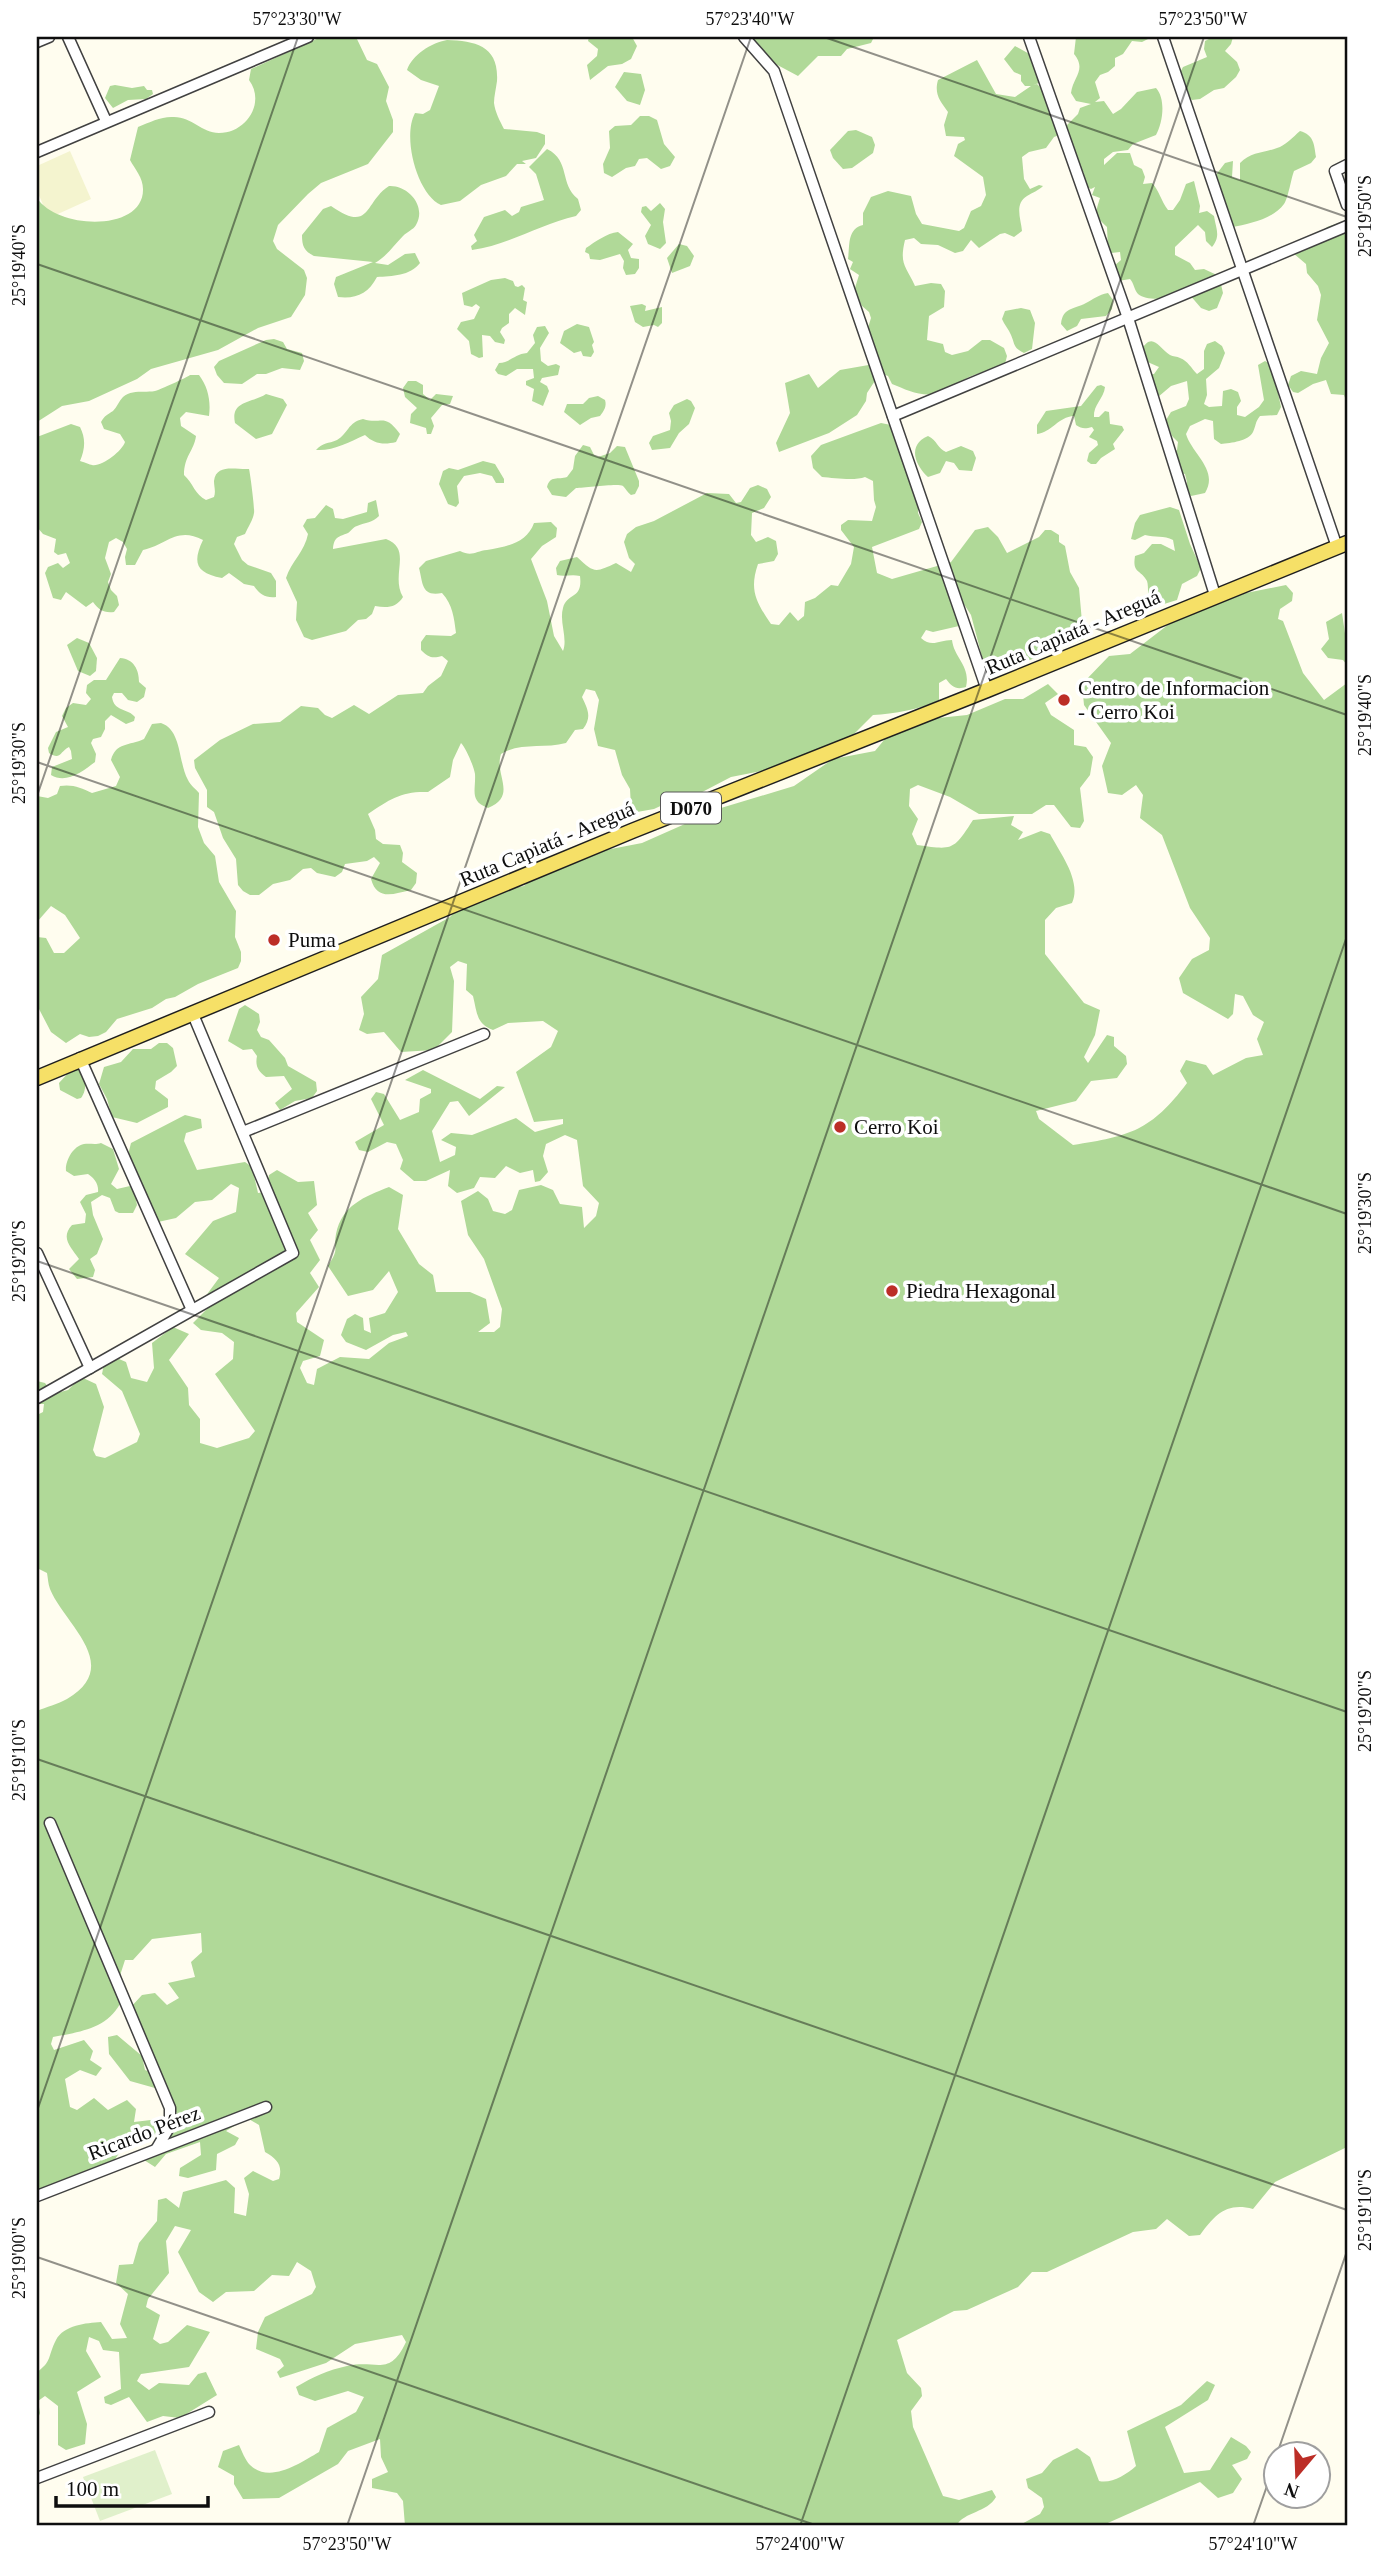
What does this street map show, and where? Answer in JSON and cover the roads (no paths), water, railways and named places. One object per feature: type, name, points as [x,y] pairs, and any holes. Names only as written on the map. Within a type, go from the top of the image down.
[{"type":"main road","name":"Ruta Capiatá - Areguá","points":[[37,1078],[632,831],[987,691],[1342,545]]},
{"type":"street","points":[[37,42],[49,37]]},
{"type":"street","points":[[68,37],[106,121]]},
{"type":"street","points":[[37,152],[308,37]]},
{"type":"street","points":[[744,37],[774,71],[987,691]]},
{"type":"street","points":[[1029,37],[1128,318],[1215,595]]},
{"type":"street","points":[[1163,37],[1342,545]]},
{"type":"street","points":[[1347,165],[1335,171],[1347,205]]},
{"type":"street","points":[[893,416],[1347,226]]},
{"type":"street","points":[[37,1398],[293,1253],[192,1012]]},
{"type":"street","points":[[243,1132],[484,1034]]},
{"type":"street","points":[[80,1058],[192,1310]]},
{"type":"street","points":[[37,1253],[90,1368]]},
{"type":"street","points":[[50,1823],[170,2108],[170,2126],[166,2137],[157,2148]]},
{"type":"street","name":"Ricardo Pérez","points":[[37,2196],[266,2107]]},
{"type":"street","points":[[37,2478],[209,2412]]},
{"type":"place","name":"Centro de Informacion - Cerro Koi","points":[[1064,700]]},
{"type":"place","name":"Puma","points":[[274,940]]},
{"type":"place","name":"Cerro Koi","points":[[840,1127]]},
{"type":"place","name":"Piedra Hexagonal","points":[[892,1291]]}]
